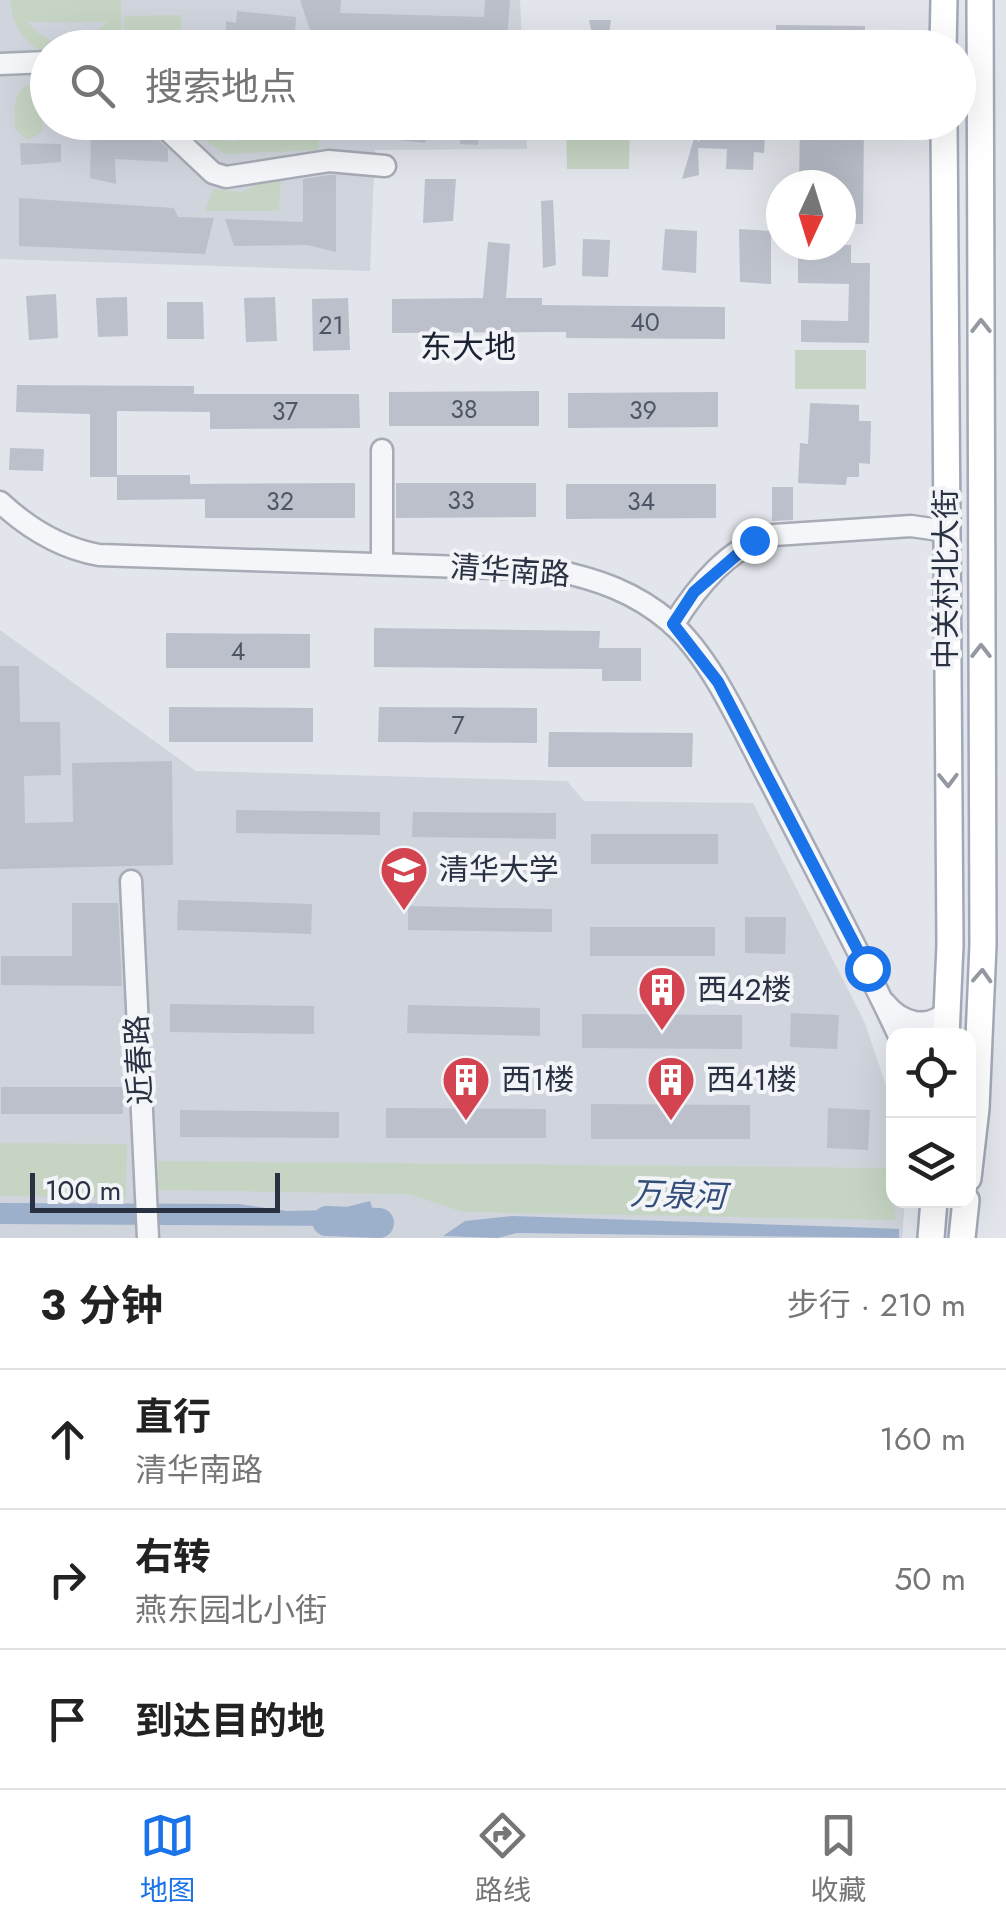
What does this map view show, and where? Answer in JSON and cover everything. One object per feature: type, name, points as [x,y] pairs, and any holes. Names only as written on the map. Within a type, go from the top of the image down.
[{"type":"main road","points":[[944,0],[944,30]]},
{"type":"main road","name":"中关村北大街","points":[[975,1118],[983,945],[980,0]]},
{"type":"main road","name":"中关村北大街","points":[[944,140],[950,945],[946,1024]]},
{"type":"street","points":[[0,64],[30,63]]},
{"type":"street","points":[[178,140],[214,173],[226,177],[329,161],[386,166]]},
{"type":"street","points":[[382,450],[382,564]]},
{"type":"street","name":"清华南路","points":[[0,502],[23,524],[46,538],[99,555],[553,570],[601,580],[639,600],[673,624],[718,682],[894,1028]]},
{"type":"street","points":[[673,624],[694,592],[754,540],[774,535],[911,526],[946,531]]},
{"type":"street","name":"近春路","points":[[132,881],[147,1236]]},
{"type":"street","points":[[882,1000],[892,1012],[922,1024],[946,1024]]},
{"type":"shaded area","points":[[0,0],[520,0],[521,30],[30,30],[30,140],[527,140],[527,149],[375,150],[370,271],[0,259]]},
{"type":"shaded area","name":"清华大学","points":[[0,630],[196,771],[567,781],[584,801],[753,803],[864,1021],[886,1085],[886,1208],[904,1208],[902,1238],[0,1238]]},
{"type":"green space","points":[[11,0],[121,0],[122,30],[99,30],[109,18],[104,22],[30,22],[25,18],[35,30],[30,30],[30,42],[13,18]]},
{"type":"green space","points":[[181,15],[181,30],[124,30],[124,16]]},
{"type":"green space","points":[[30,86],[28,140],[15,129],[16,98]]},
{"type":"green space","points":[[205,140],[319,140],[318,150],[226,154]]},
{"type":"green space","points":[[566,140],[630,140],[629,169],[567,169]]},
{"type":"green space","points":[[281,176],[279,211],[205,211],[213,189],[241,192]]},
{"type":"green space","points":[[795,350],[866,350],[866,389],[795,389]]},
{"type":"green space","points":[[0,1143],[127,1144],[126,1198],[0,1196]]},
{"type":"green space","points":[[158,1161],[886,1168],[886,1208],[895,1208],[895,1220],[463,1212],[409,1194],[157,1190]]},
{"type":"water","points":[[370,1201],[366,1226],[0,1224],[0,1203],[238,1204],[287,1211],[335,1210]]},
{"type":"water","points":[[512,1216],[899,1229],[899,1238],[517,1233],[498,1238],[443,1236],[465,1221]]},
{"type":"building","points":[[300,0],[341,0],[340,13],[484,17],[485,0],[510,0],[508,30],[310,30]]},
{"type":"building","points":[[237,11],[296,17],[295,30],[226,30],[226,21],[236,23]]},
{"type":"building","points":[[589,20],[611,20],[610,30],[591,30]]},
{"type":"building","points":[[776,25],[865,26],[865,30],[776,30]]},
{"type":"building","points":[[91,140],[158,140],[168,149],[168,162],[115,159],[116,184],[90,178]]},
{"type":"building","points":[[460,140],[478,140],[478,145],[460,144]]},
{"type":"building","points":[[694,140],[765,140],[764,153],[754,152],[753,170],[726,169],[727,149],[698,148],[699,175],[682,179]]},
{"type":"building","points":[[800,140],[864,140],[863,224],[856,224],[856,170],[799,170]]},
{"type":"building","points":[[20,143],[61,144],[61,162],[21,165]]},
{"type":"building","points":[[336,175],[336,252],[308,245],[234,246],[225,219],[303,222],[303,179]]},
{"type":"building","points":[[425,179],[456,179],[453,221],[423,223]]},
{"type":"building","points":[[19,198],[174,208],[178,217],[214,218],[205,254],[19,246]]},
{"type":"building","points":[[553,200],[556,265],[543,268],[541,201]]},
{"type":"building","points":[[665,229],[697,231],[696,273],[662,270]]},
{"type":"building","points":[[739,229],[766,231],[771,284],[740,282]]},
{"type":"building","points":[[583,239],[610,240],[608,277],[582,276]]},
{"type":"building","points":[[488,242],[510,244],[506,298],[542,298],[542,305],[725,307],[725,339],[566,338],[566,332],[392,333],[392,299],[483,298]]},
{"type":"building","points":[[798,260],[870,263],[869,343],[801,342],[801,320],[848,321],[849,284],[798,283]]},
{"type":"building","points":[[56,294],[58,338],[29,340],[26,296]]},
{"type":"building","points":[[127,297],[128,336],[98,337],[96,298]]},
{"type":"building","points":[[275,297],[277,341],[246,342],[244,298]]},
{"type":"building","points":[[348,298],[350,350],[313,351],[312,299]]},
{"type":"building","points":[[167,302],[203,302],[204,339],[167,339]]},
{"type":"building","points":[[17,385],[194,386],[194,394],[359,394],[360,428],[210,429],[210,412],[117,411],[117,475],[190,475],[190,484],[355,483],[355,518],[205,518],[205,499],[117,500],[117,477],[90,477],[90,414],[16,412]]},
{"type":"building","points":[[539,391],[539,426],[389,426],[389,392]]},
{"type":"building","points":[[718,392],[718,427],[568,428],[568,393]]},
{"type":"building","points":[[810,403],[859,405],[859,421],[871,421],[870,464],[859,463],[859,477],[847,477],[846,485],[798,483],[800,443],[808,444]]},
{"type":"building","points":[[10,448],[44,449],[43,471],[9,470]]},
{"type":"building","points":[[396,483],[536,483],[536,517],[396,518]]},
{"type":"building","points":[[566,484],[716,484],[716,518],[566,519]]},
{"type":"building","points":[[772,487],[793,487],[793,520],[772,521]]},
{"type":"building","points":[[374,628],[600,631],[599,648],[641,648],[641,681],[602,681],[602,669],[374,667]]},
{"type":"building","points":[[166,633],[310,634],[310,668],[166,668]]},
{"type":"building","points":[[0,666],[19,666],[20,722],[60,722],[61,775],[24,776],[25,823],[73,822],[72,763],[172,761],[173,865],[0,869]]},
{"type":"building","points":[[169,707],[313,708],[313,742],[169,742]]},
{"type":"building","points":[[379,707],[537,708],[537,743],[378,742]]},
{"type":"building","points":[[549,732],[693,733],[692,767],[548,767]]},
{"type":"building","points":[[236,810],[380,812],[380,835],[236,833]]},
{"type":"building","points":[[413,812],[556,813],[556,839],[412,837]]},
{"type":"building","points":[[591,834],[718,834],[718,864],[591,864]]},
{"type":"building","points":[[178,900],[312,904],[311,934],[177,930]]},
{"type":"building","points":[[72,903],[118,903],[122,986],[1,985],[1,956],[72,956]]},
{"type":"building","points":[[408,906],[552,909],[552,932],[408,930]]},
{"type":"building","points":[[745,917],[786,917],[785,954],[745,953]]},
{"type":"building","points":[[590,927],[715,927],[715,956],[590,956]]},
{"type":"building","points":[[170,1004],[314,1006],[314,1034],[170,1032]]},
{"type":"building","points":[[408,1005],[540,1008],[540,1036],[407,1033]]},
{"type":"building","points":[[791,1013],[839,1015],[837,1049],[790,1047]]},
{"type":"building","name":"西42楼","points":[[582,1014],[742,1015],[742,1049],[582,1048]]},
{"type":"building","points":[[1,1087],[123,1087],[123,1114],[1,1114]]},
{"type":"building","name":"西41楼","points":[[591,1104],[750,1105],[750,1139],[591,1139]]},
{"type":"building","name":"西1楼","points":[[386,1108],[546,1109],[546,1138],[386,1138]]},
{"type":"building","points":[[828,1108],[870,1110],[868,1150],[827,1148]]},
{"type":"building","points":[[180,1110],[339,1112],[339,1138],[180,1137]]},
{"type":"waterway","name":"万泉河","points":[[327,1221],[379,1223]]},
{"type":"place","name":"清华大学","points":[[404,912]]},
{"type":"place","name":"西42楼","points":[[662,1032]]},
{"type":"place","name":"西1楼","points":[[466,1122]]},
{"type":"place","name":"西41楼","points":[[671,1122]]},
{"type":"district","name":"东大地","points":[[468,347]]},
{"type":"route","points":[[754,540],[694,592],[673,624],[718,682],[867,968]]}]
